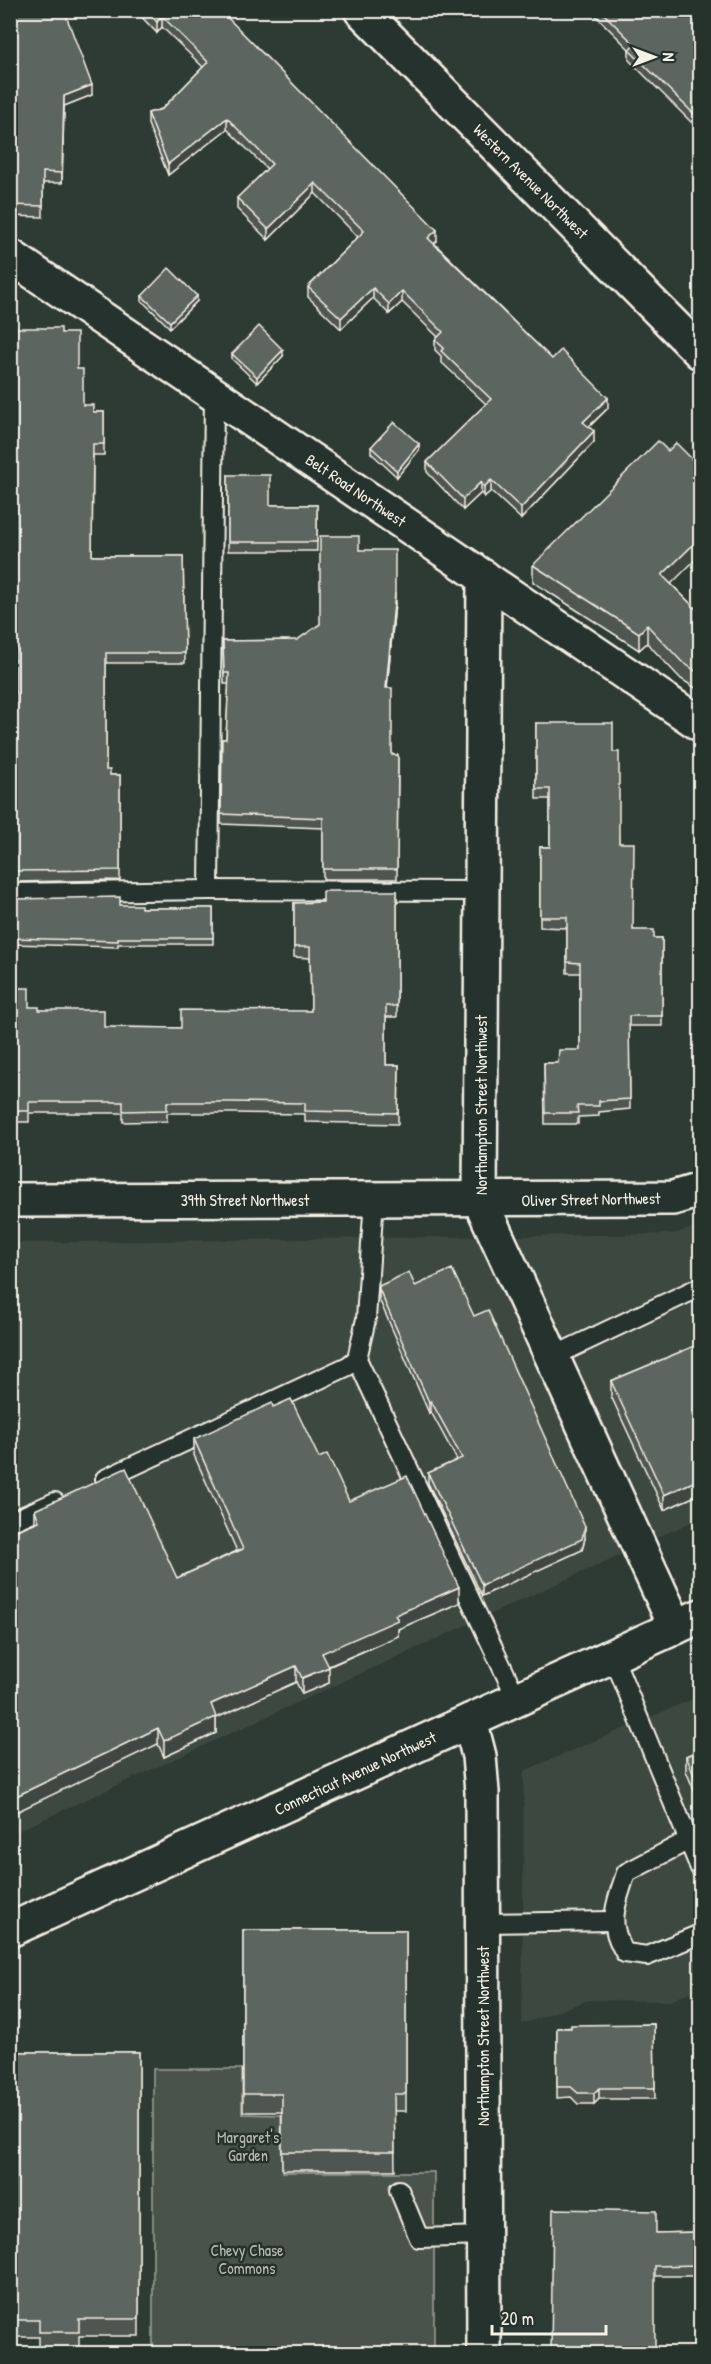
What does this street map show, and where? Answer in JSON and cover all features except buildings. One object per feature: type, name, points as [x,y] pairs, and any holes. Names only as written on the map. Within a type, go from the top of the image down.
[{"type":"street","name":"Western Avenue Northwest","points":[[361,10],[700,352]]},
{"type":"street","name":"Belt Road Northwest","points":[[10,256],[700,724]]},
{"type":"street","name":"Northampton Street Northwest","points":[[484,577],[480,1200],[552,1357],[688,1622]]},
{"type":"street","name":"Oliver Street Northwest","points":[[480,1200],[673,1198],[700,1191]]},
{"type":"street","name":"39th Street Northwest","points":[[10,1200],[480,1200]]},
{"type":"street","name":"Connecticut Avenue Northwest","points":[[10,1930],[688,1622]]},
{"type":"street","name":"Northampton Street Northwest","points":[[470,1721],[479,1756],[482,1792],[484,2354]]},
{"type":"lane","points":[[209,890],[214,394]]},
{"type":"lane","points":[[10,893],[209,890],[482,891]]},
{"type":"lane","points":[[374,1200],[366,1319],[357,1359],[418,1494],[517,1699]]},
{"type":"lane","points":[[552,1357],[700,1287]]},
{"type":"lane","points":[[92,1485],[348,1366],[357,1359]]},
{"type":"lane","points":[[10,1522],[70,1495]]},
{"type":"lane","points":[[613,1656],[700,1868]]},
{"type":"lane","points":[[689,1840],[626,1872],[613,1921],[616,1938],[625,1953],[647,1956],[700,1934]]},
{"type":"lane","points":[[483,1923],[613,1921]]},
{"type":"lane","points":[[399,2190],[419,2238],[484,2236]]},
{"type":"shaded area","points":[[700,1226],[700,1518],[11,1834],[10,1243],[673,1234]]},
{"type":"shaded area","points":[[700,1696],[700,1988],[670,2001],[589,2000],[522,2024],[524,1771]]},
{"type":"green space","name":"Chevy Chase Commons","points":[[153,2069],[242,2069],[242,2114],[281,2115],[282,2172],[434,2172],[434,2353],[153,2353]]},
{"type":"park label","name":"Margaret's Garden","points":[[248,2146]]}]
